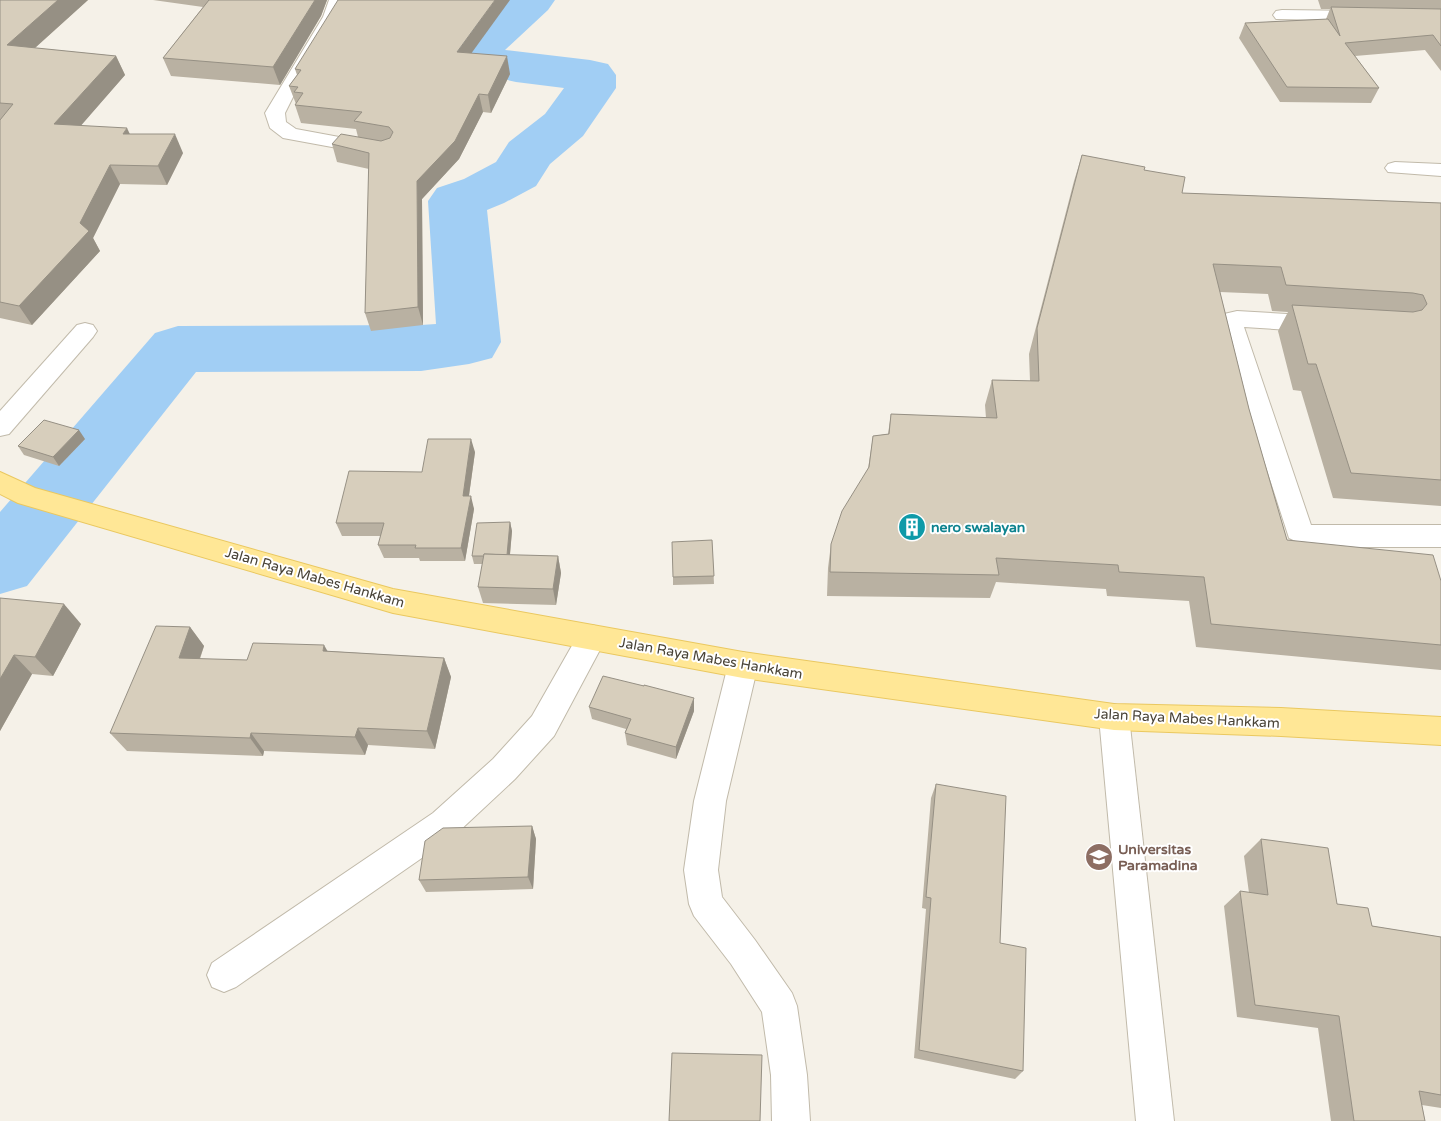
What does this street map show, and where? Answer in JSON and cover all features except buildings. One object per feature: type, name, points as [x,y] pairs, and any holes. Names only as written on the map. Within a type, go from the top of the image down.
[{"type":"main road","name":"Jalan Raya Mabes Hankkam","points":[[0,482],[27,496],[392,601],[742,665],[1114,717],[1281,722],[1441,731]]},
{"type":"street","points":[[338,0],[332,17],[275,113],[277,124],[290,134],[386,151]]},
{"type":"street","points":[[1282,16],[1441,17]]},
{"type":"street","points":[[1395,168],[1441,170]]},
{"type":"street","points":[[1346,326],[1237,319],[1231,322],[1299,530],[1302,534],[1308,536],[1441,536]]},
{"type":"street","points":[[0,427],[85,331]]},
{"type":"street","points":[[224,975],[444,824],[484,788],[543,726],[592,637]]},
{"type":"street","points":[[742,665],[710,801],[701,870],[706,904],[743,952],[779,1006],[789,1075],[791,1121]]},
{"type":"street","points":[[1114,717],[1155,1121]]},
{"type":"waterway","points":[[0,564],[178,349],[421,348],[469,342],[457,201],[484,191],[516,174],[529,154],[564,125],[590,88],[590,75],[516,67],[473,56],[485,41],[531,0]]},
{"type":"place","name":"nero swalayan","points":[[912,527]]},
{"type":"place","name":"Universitas Paramadina","points":[[1099,857]]}]
